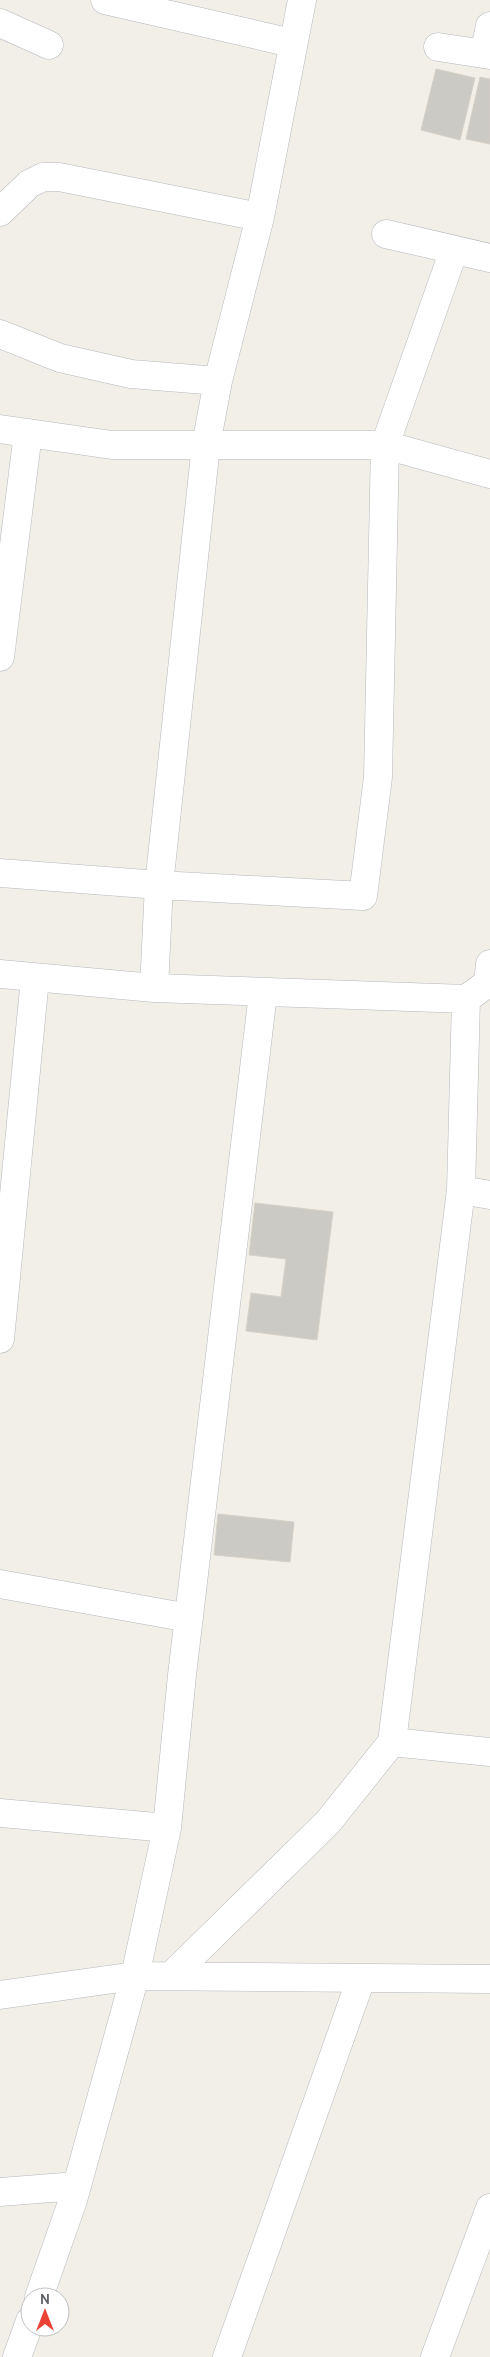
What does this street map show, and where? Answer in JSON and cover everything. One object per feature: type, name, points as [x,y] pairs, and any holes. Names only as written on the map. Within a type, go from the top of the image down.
[{"type":"street","points":[[105,0],[292,43]]},
{"type":"street","points":[[154,988],[159,886],[206,445],[218,381],[260,218],[292,43],[302,0]]},
{"type":"street","points":[[0,23],[49,45]]},
{"type":"street","points":[[438,47],[487,54],[490,26]]},
{"type":"street","points":[[0,212],[30,184],[43,177],[59,177],[260,218]]},
{"type":"street","points":[[386,234],[490,258]]},
{"type":"street","points":[[0,873],[159,886],[363,896],[378,777],[385,445],[454,250]]},
{"type":"street","points":[[0,334],[60,358],[131,374],[218,381]]},
{"type":"street","points":[[0,430],[112,445],[385,445],[490,474]]},
{"type":"street","points":[[0,657],[28,433]]},
{"type":"street","points":[[0,974],[154,988],[466,999],[488,983],[490,964]]},
{"type":"street","points":[[0,1339],[35,978]]},
{"type":"street","points":[[42,2287],[77,2186],[135,1976],[167,1828],[189,1618],[263,993]]},
{"type":"street","points":[[171,1976],[328,1822],[392,1742],[461,1190],[466,999]]},
{"type":"street","points":[[461,1190],[490,1195]]},
{"type":"street","points":[[0,1584],[189,1618]]},
{"type":"street","points":[[392,1742],[490,1752]]},
{"type":"street","points":[[0,1813],[167,1828]]},
{"type":"street","points":[[0,1995],[135,1976],[490,1979]]},
{"type":"street","points":[[227,2357],[361,1979]]},
{"type":"street","points":[[0,2192],[77,2186]]},
{"type":"street","points":[[435,2357],[490,2208]]},
{"type":"street","points":[[17,2357],[24,2337]]},
{"type":"building","points":[[436,69],[475,78],[460,140],[421,130]]},
{"type":"building","points":[[480,77],[490,79],[490,144],[466,139]]},
{"type":"building","points":[[255,1203],[333,1212],[317,1340],[246,1331],[251,1293],[281,1297],[286,1259],[249,1255]]},
{"type":"building","points":[[218,1514],[294,1522],[290,1562],[214,1555]]}]
